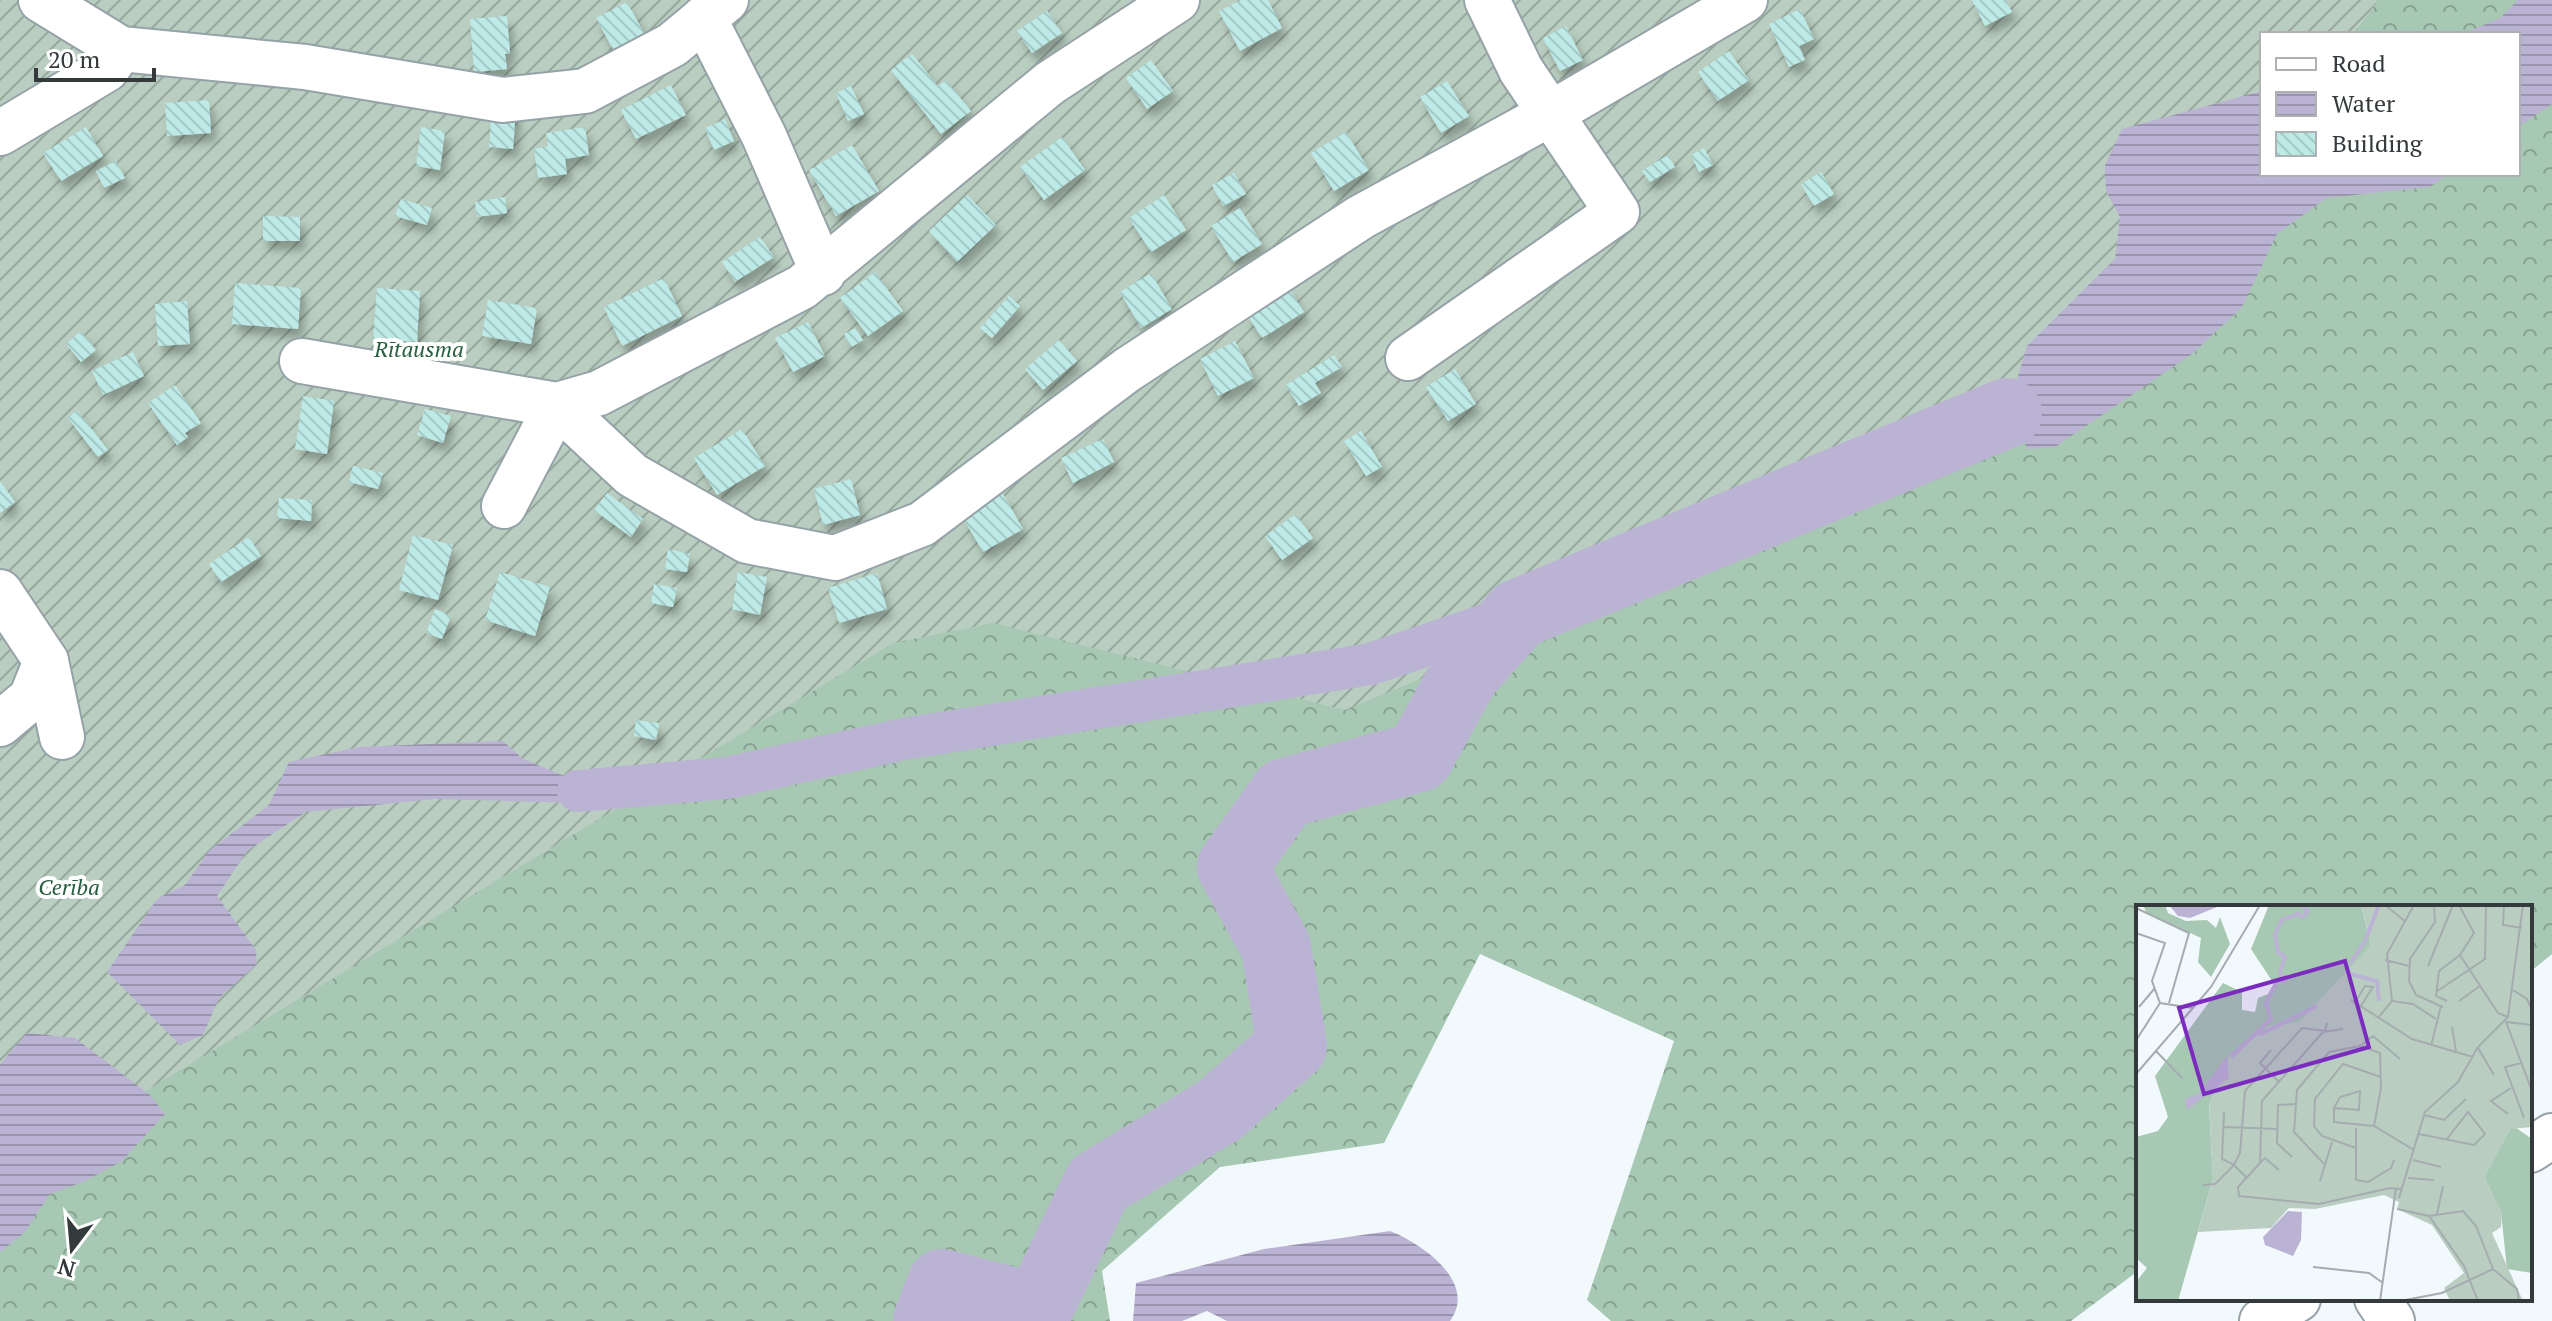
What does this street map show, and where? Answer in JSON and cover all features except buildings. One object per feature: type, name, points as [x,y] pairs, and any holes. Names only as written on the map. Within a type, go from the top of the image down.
[{"type":"main road","points":[[41,0],[121,49],[305,67],[503,100],[585,91],[672,45],[715,9],[764,136],[823,273]]},
{"type":"main road","points":[[302,361],[557,405],[599,393],[802,287],[823,273],[1050,83],[1177,0]]},
{"type":"main road","points":[[1408,358],[1617,212],[1521,70],[1487,0]]},
{"type":"main road","points":[[557,405],[632,475],[747,541],[835,558],[922,524],[1127,370],[1361,217],[1550,114],[1745,0]]},
{"type":"main road","points":[[0,133],[107,69],[121,49]]},
{"type":"main road","points":[[504,506],[557,405]]},
{"type":"main road","points":[[0,592],[46,661],[62,737]]},
{"type":"main road","points":[[0,724],[31,698],[46,661]]},
{"type":"main road","points":[[2532,1149],[2552,1136]]},
{"type":"main road","points":[[2262,1321],[2295,1301]]},
{"type":"main road","points":[[2378,1301],[2392,1321]]},
{"type":"green space","name":"Rītausma","points":[[0,0],[2379,0],[2354,32],[2260,32],[2260,147],[2031,429],[1345,710],[993,623],[893,643],[0,1178]]},
{"type":"green space","points":[[2379,0],[2552,0],[2552,954],[2532,970],[2532,905],[2136,905],[2136,1272],[2071,1321],[1611,1321],[1587,1300],[1674,1041],[1480,954],[1384,1143],[1220,1167],[1102,1271],[1110,1321],[0,1321],[0,1120],[945,611],[2260,175],[2520,176],[2520,32],[2354,32]]},
{"type":"water","points":[[2518,0],[2552,0],[2552,104],[2520,126],[2520,32],[2468,32],[2500,18]]},
{"type":"water","points":[[2260,92],[2260,176],[2446,176],[2430,187],[2326,198],[2277,234],[2242,307],[2192,354],[2055,447],[2028,449],[2007,413],[2027,346],[2115,259],[2120,217],[2106,191],[2105,165],[2122,129]]},
{"type":"water","points":[[503,741],[523,759],[579,782],[577,803],[435,799],[306,812],[247,851],[217,896],[256,950],[257,964],[219,998],[203,1035],[180,1045],[107,972],[157,899],[185,885],[209,851],[269,805],[289,762],[359,747]]},
{"type":"water","points":[[27,1033],[75,1038],[150,1095],[165,1114],[122,1161],[85,1181],[50,1194],[24,1233],[0,1252],[0,1064]]},
{"type":"water","points":[[1390,1231],[1431,1255],[1452,1279],[1457,1293],[1457,1307],[1450,1321],[1227,1321],[1207,1311],[1182,1321],[1133,1321],[1136,1283],[1264,1249]]},
{"type":"waterway","points":[[928,1321],[942,1284],[1038,1309],[1098,1184],[1220,1110],[1292,1046],[1276,947],[1232,867],[1285,793],[1419,757],[1464,675],[1518,614],[2007,413]]},
{"type":"waterway","points":[[578,791],[727,778],[904,739],[1371,664],[1518,614]]},
{"type":"park label","name":"Cerība","points":[[69,887]]}]
